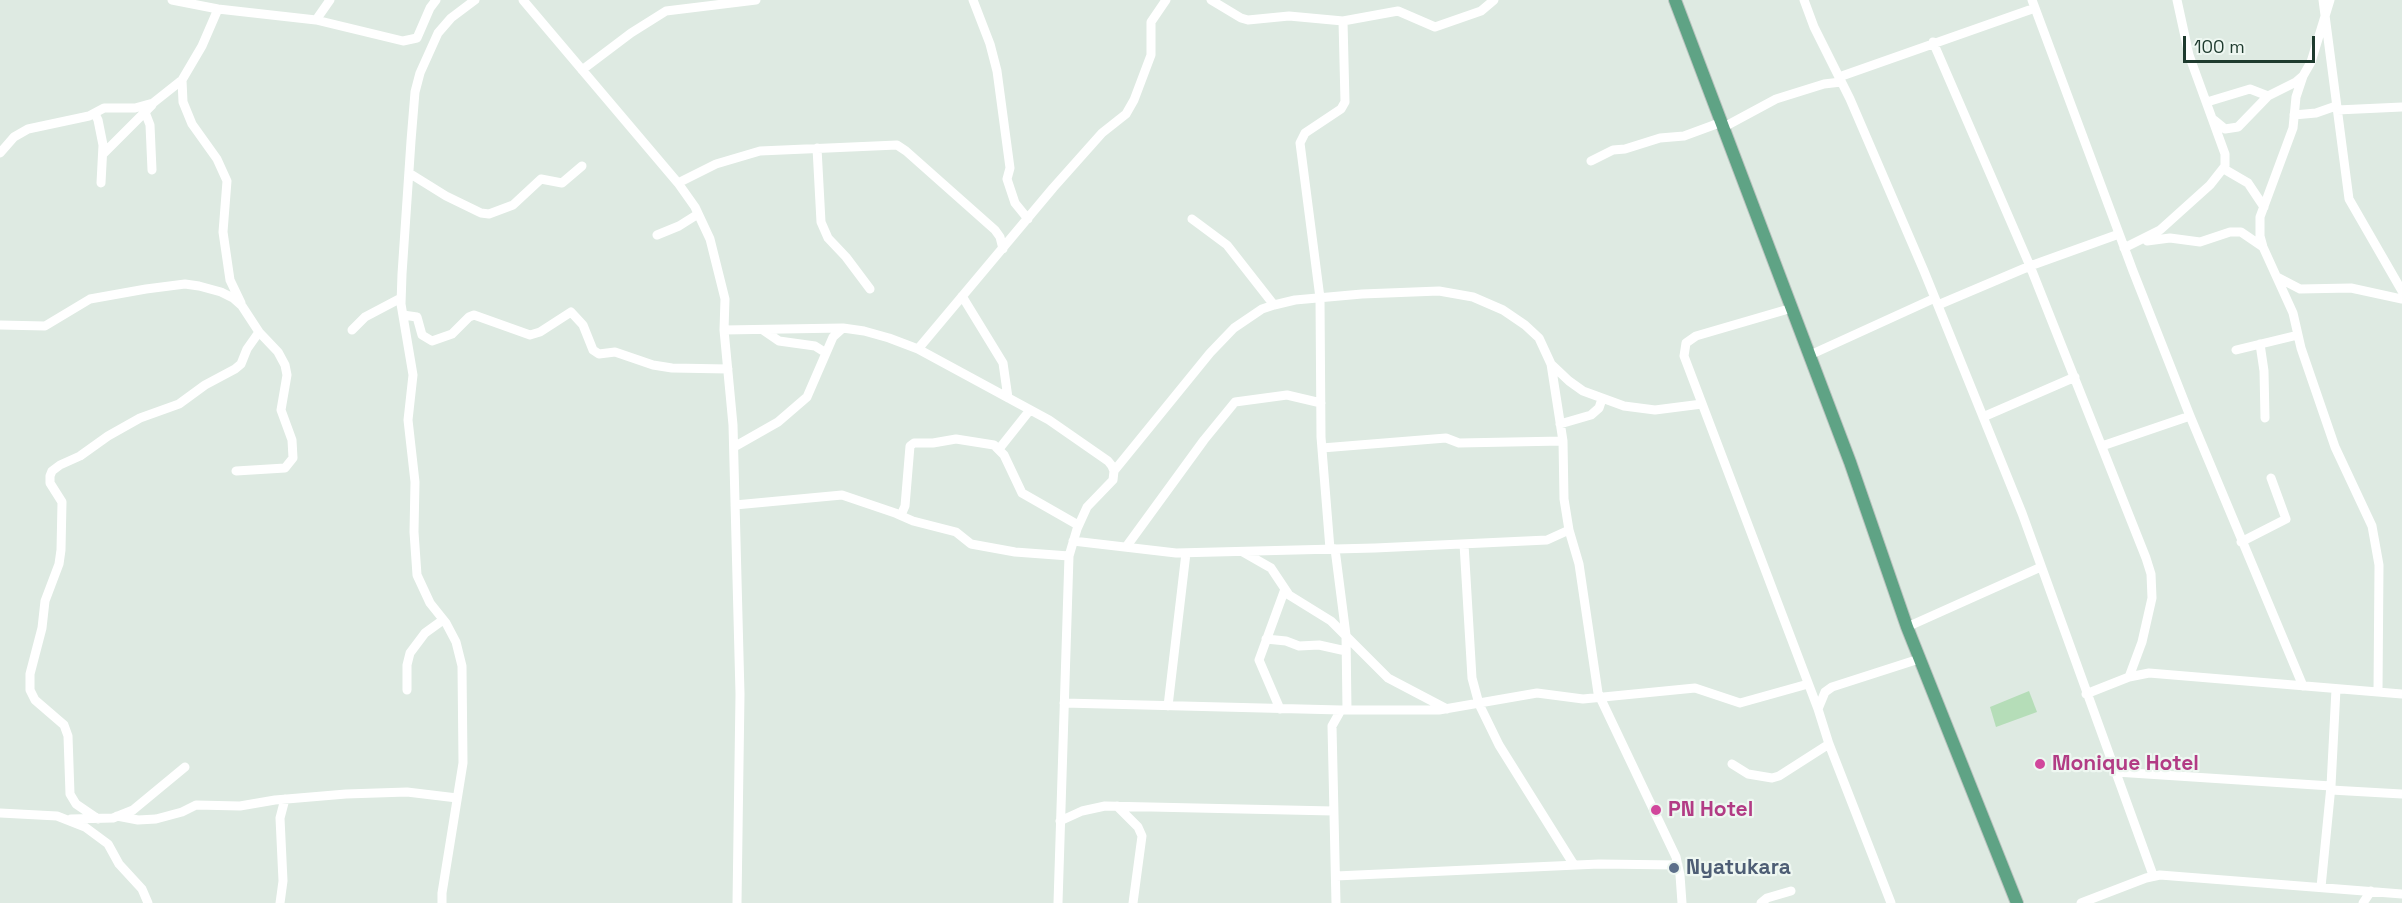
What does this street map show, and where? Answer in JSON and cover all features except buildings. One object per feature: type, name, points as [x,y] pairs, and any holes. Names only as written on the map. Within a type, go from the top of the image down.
[{"type":"main road","points":[[1675,0],[1850,462],[1919,659],[2018,903]]},
{"type":"street","points":[[172,0],[218,9],[316,20],[395,40],[410,40],[418,37],[430,8],[436,0]]},
{"type":"street","points":[[316,20],[330,0]]},
{"type":"street","points":[[442,903],[463,762],[462,666],[456,642],[430,603],[417,575],[414,532],[415,482],[408,420],[413,375],[401,298],[415,92],[428,50],[444,25],[475,0]]},
{"type":"street","points":[[523,0],[678,183],[698,214],[710,239],[725,299],[724,330],[734,447],[740,694],[737,903]]},
{"type":"street","points":[[582,70],[631,33],[666,11],[756,0]]},
{"type":"street","points":[[973,0],[990,44],[997,71],[1010,168],[1007,179],[1015,203],[1028,219]]},
{"type":"street","points":[[918,349],[1102,133],[1130,108],[1151,55],[1151,22],[1166,0]]},
{"type":"street","points":[[1212,0],[1248,20],[1290,16],[1343,21],[1398,11],[1435,27],[1481,11],[1494,0]]},
{"type":"street","points":[[1804,0],[1936,302],[1983,417],[2041,567],[2153,876]]},
{"type":"street","points":[[2124,249],[2165,226],[2210,186],[2224,169],[2225,154],[2189,55],[2177,0]]},
{"type":"street","points":[[2323,0],[2349,199],[2402,291]]},
{"type":"street","points":[[2330,0],[2311,62],[2303,76],[2296,97],[2293,128],[2264,207],[2260,226],[2263,248],[2288,299],[2336,447],[2372,526],[2379,565],[2378,691]]},
{"type":"street","points":[[1591,161],[1613,150],[1625,149],[1660,138],[1684,136],[1723,124],[1776,99],[1840,79],[2034,4],[2124,249],[2241,542],[2303,687]]},
{"type":"street","points":[[103,154],[153,103],[182,80],[202,46],[218,9]]},
{"type":"street","points":[[1336,903],[1332,726],[1344,710],[1346,635],[1332,549],[1322,448],[1320,298],[1300,143],[1305,133],[1341,109],[1345,102],[1343,21]]},
{"type":"street","points":[[1933,42],[2030,266],[2146,558],[2152,587],[2144,632],[2129,677]]},
{"type":"street","points":[[2214,120],[2225,129],[2234,129],[2268,96],[2303,76]]},
{"type":"street","points":[[182,80],[183,102],[192,124],[217,159],[227,181],[223,232],[231,280],[242,306],[259,332],[278,352],[286,370],[281,406],[292,440],[293,458],[289,465],[281,470],[236,471]]},
{"type":"street","points":[[2207,102],[2250,89],[2268,96]]},
{"type":"street","points":[[1,151],[14,137],[28,129],[95,114],[104,108],[135,108],[153,103]]},
{"type":"street","points":[[2294,115],[2336,108],[2402,107]]},
{"type":"street","points":[[145,112],[150,125],[152,170]]},
{"type":"street","points":[[95,114],[101,129],[103,154],[101,183]]},
{"type":"street","points":[[678,183],[716,164],[760,151],[894,145],[901,147],[995,230],[1000,237],[1003,249]]},
{"type":"street","points":[[817,148],[821,222],[828,238],[846,257],[870,289]]},
{"type":"street","points":[[409,173],[446,196],[481,213],[489,214],[513,205],[541,179],[562,183],[582,166]]},
{"type":"street","points":[[2224,169],[2248,183],[2264,207]]},
{"type":"street","points":[[657,235],[679,226],[698,214]]},
{"type":"street","points":[[1192,219],[1230,248],[1274,305]]},
{"type":"street","points":[[2139,242],[2170,238],[2200,242],[2230,232],[2241,232],[2263,248]]},
{"type":"street","points":[[1810,355],[1936,302],[2119,234]]},
{"type":"street","points":[[2277,277],[2305,289],[2351,288],[2402,298]]},
{"type":"street","points":[[0,325],[45,326],[90,299],[185,284],[221,292],[242,306]]},
{"type":"street","points":[[2288,299],[2305,289]]},
{"type":"street","points":[[1058,903],[1069,556],[1078,525],[1087,507],[1113,480],[1114,471],[1210,353],[1234,328],[1262,309],[1294,300],[1402,291],[1439,291],[1473,297],[1503,310],[1539,338],[1551,364],[1563,441],[1563,493],[1569,531],[1579,564],[1599,696],[1670,842],[1678,865],[1682,903]]},
{"type":"street","points":[[962,296],[1004,366],[1008,398]]},
{"type":"street","points":[[352,330],[365,317],[401,298]]},
{"type":"street","points":[[1792,308],[1696,336],[1686,343],[1684,356],[1891,903]]},
{"type":"street","points":[[403,315],[417,317],[422,335],[432,341],[452,334],[474,315],[530,334],[540,332],[570,312],[579,319],[593,350],[599,354],[615,352],[653,365],[672,368],[728,369]]},
{"type":"street","points":[[724,330],[843,328],[864,331],[918,349],[1074,436],[1108,460],[1114,471]]},
{"type":"street","points":[[734,447],[778,422],[807,397],[833,336],[843,328]]},
{"type":"street","points":[[763,330],[779,341],[815,346],[826,353]]},
{"type":"street","points":[[98,819],[76,804],[70,794],[68,736],[64,725],[35,700],[30,690],[30,674],[42,628],[45,601],[61,550],[62,502],[49,478],[52,471],[60,465],[80,456],[108,436],[140,418],[179,404],[235,369],[241,364],[247,349],[259,332]]},
{"type":"street","points":[[2236,350],[2298,335]]},
{"type":"street","points":[[2260,344],[2264,371],[2265,418]]},
{"type":"street","points":[[1551,364],[1569,381],[1602,399],[1641,410],[1702,404]]},
{"type":"street","points":[[1983,417],[2075,377]]},
{"type":"street","points":[[1126,547],[1204,440],[1235,402],[1287,395],[1321,403]]},
{"type":"street","points":[[1560,424],[1591,415],[1599,408],[1602,399]]},
{"type":"street","points":[[999,449],[1030,410]]},
{"type":"street","points":[[2102,446],[2190,416]]},
{"type":"street","points":[[1322,448],[1446,438],[1459,443],[1563,441]]},
{"type":"street","points":[[897,514],[901,514],[904,506],[909,449],[912,444],[956,439],[989,444],[999,449],[1022,493],[1078,525]]},
{"type":"street","points":[[2241,542],[2286,519],[2271,478]]},
{"type":"street","points":[[735,505],[842,495],[913,521],[956,532],[971,544],[1015,552],[1069,556]]},
{"type":"street","points":[[1073,541],[1186,553],[1244,552],[1547,540],[1569,531]]},
{"type":"street","points":[[1464,544],[1472,678],[1479,704],[1499,745],[1574,865]]},
{"type":"street","points":[[1244,552],[1271,568],[1293,598],[1331,621],[1388,678],[1448,709]]},
{"type":"street","points":[[1168,706],[1186,553]]},
{"type":"street","points":[[1907,627],[2041,567]]},
{"type":"street","points":[[1281,708],[1260,662],[1285,589]]},
{"type":"street","points":[[407,690],[407,665],[410,653],[425,633],[443,620]]},
{"type":"street","points":[[1266,639],[1286,641],[1299,646],[1318,645],[1346,651]]},
{"type":"street","points":[[1064,703],[1344,710],[1448,709],[1537,693],[1583,699],[1698,688],[1740,703],[1810,688],[1827,689],[1919,659]]},
{"type":"street","points":[[2086,694],[2129,677],[2149,673],[2402,694]]},
{"type":"street","points":[[1818,709],[1827,689]]},
{"type":"street","points":[[2321,887],[2331,788],[2336,689]]},
{"type":"street","points":[[1732,764],[1748,774],[1772,778],[1779,776],[1829,744]]},
{"type":"street","points":[[0,813],[43,814],[68,819],[98,819],[117,816],[133,810],[185,767]]},
{"type":"street","points":[[2116,772],[2402,794]]},
{"type":"street","points":[[117,816],[138,820],[156,819],[182,812],[196,805],[240,806],[285,799],[390,792],[457,798]]},
{"type":"street","points":[[280,903],[283,881],[280,819],[285,799]]},
{"type":"street","points":[[1060,821],[1088,810],[1117,806],[1333,811]]},
{"type":"street","points":[[1117,806],[1138,827],[1142,836],[1133,903]]},
{"type":"street","points":[[68,819],[102,837],[119,864],[142,889],[148,903]]},
{"type":"street","points":[[1336,876],[1574,865],[1678,865]]},
{"type":"street","points":[[2081,903],[2153,876],[2402,894]]},
{"type":"street","points":[[1761,903],[1767,898],[1791,891]]},
{"type":"street","points":[[2363,903],[2371,891]]},
{"type":"green space","points":[[2029,691],[2037,712],[1996,727],[1990,707]]},
{"type":"place","name":"Monique Hotel","points":[[2040,764]]},
{"type":"place","name":"PN Hotel","points":[[1656,810]]},
{"type":"place","name":"Nyatukara","points":[[1674,868]]}]
